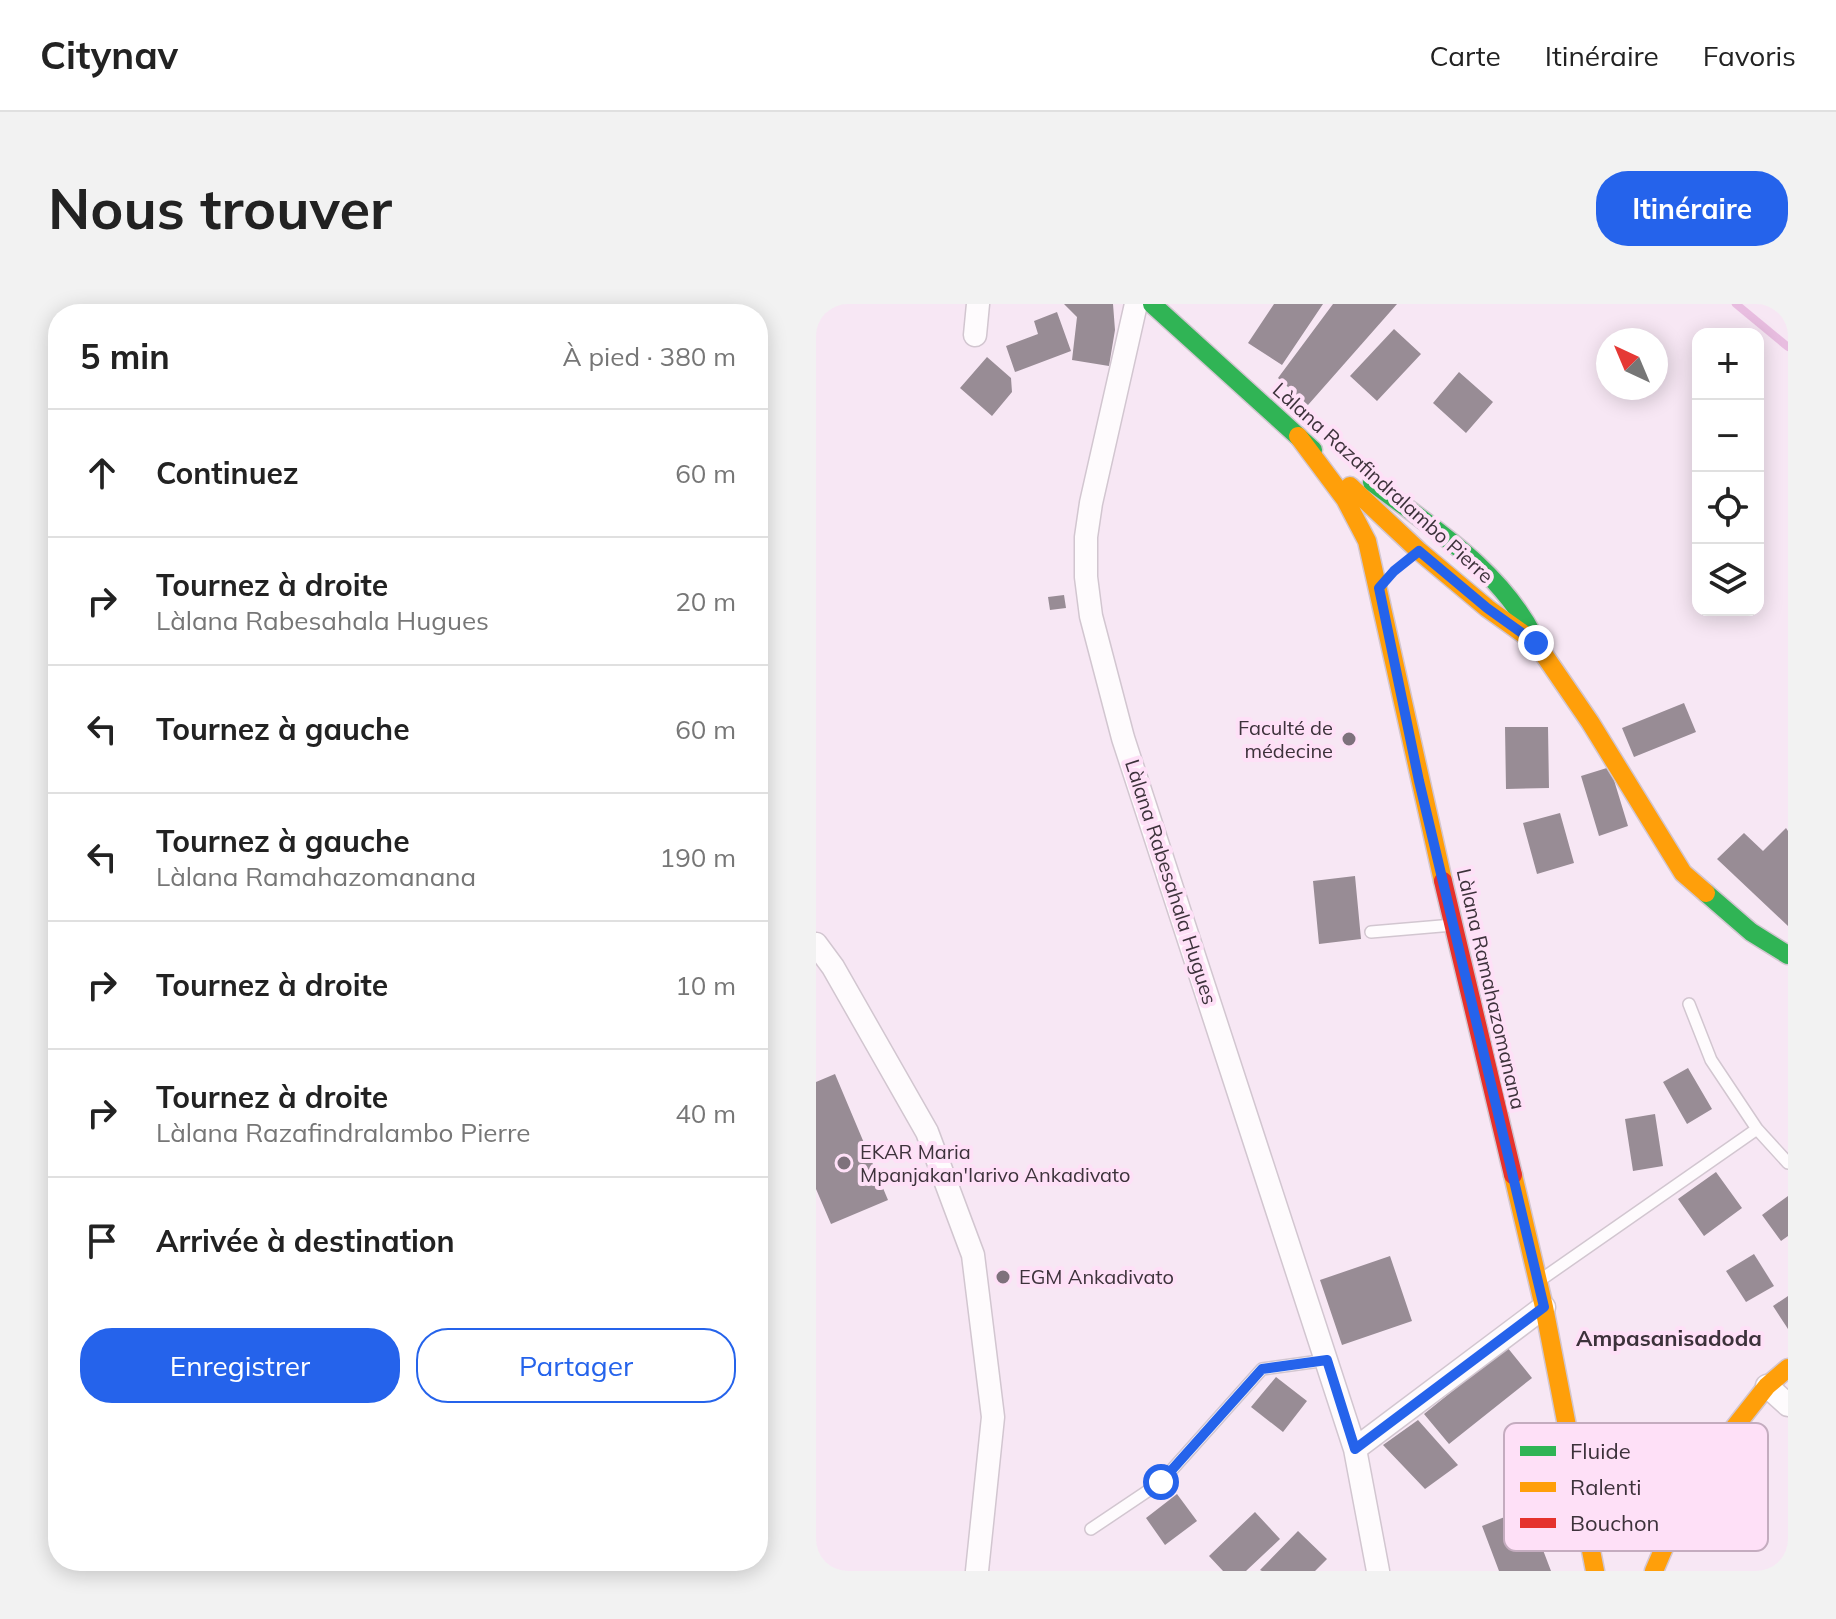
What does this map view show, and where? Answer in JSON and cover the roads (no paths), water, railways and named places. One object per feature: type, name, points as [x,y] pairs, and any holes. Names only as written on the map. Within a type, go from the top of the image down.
[{"type":"main road","name":"Làlana Razafindralambo Pierre","points":[[1152,304],[1298,436],[1406,561],[1487,608],[1536,643],[1590,722],[1683,873],[1751,932],[1788,955]]},
{"type":"main road","points":[[1298,436],[1341,462],[1446,539],[1507,592],[1526,617],[1536,643]]},
{"type":"main road","name":"Làlana Ramahazomanana","points":[[1298,436],[1339,487],[1355,512],[1367,541],[1419,781],[1544,1307],[1566,1423]]},
{"type":"main road","points":[[1379,588],[1406,561],[1432,543],[1446,539]]},
{"type":"main road","points":[[1738,1423],[1767,1386],[1788,1368]]},
{"type":"main road","name":"Làlana Ramahazomanana","points":[[1591,1551],[1595,1571]]},
{"type":"main road","points":[[1654,1571],[1663,1551]]},
{"type":"street","points":[[975,335],[978,304]]},
{"type":"street","name":"Làlana Rabesahala Hugues","points":[[1136,304],[1096,476],[1088,526],[1086,577],[1091,616],[1123,738],[1355,1449],[1378,1571]]},
{"type":"street","points":[[816,944],[833,967],[927,1132],[973,1255],[993,1417],[977,1571]]},
{"type":"street","points":[[1355,1449],[1544,1307]]},
{"type":"street","points":[[1767,1386],[1788,1405]]},
{"type":"lane","points":[[1371,932],[1453,925]]},
{"type":"lane","points":[[1689,1004],[1711,1060],[1757,1129],[1788,1163]]},
{"type":"lane","points":[[1538,1281],[1757,1129]]},
{"type":"lane","points":[[1091,1529],[1161,1482],[1262,1369],[1327,1360]]},
{"type":"waterway","points":[[1736,304],[1788,347]]},
{"type":"place","name":"Faculté de médecine","points":[[1349,739]]},
{"type":"place","name":"EKAR Maria Mpanjakan'Iarivo Ankadivato","points":[[844,1163]]},
{"type":"place","name":"EGM Ankadivato","points":[[1003,1277]]},
{"type":"district","name":"Ampasanisadoda","points":[[1669,1338]]}]
